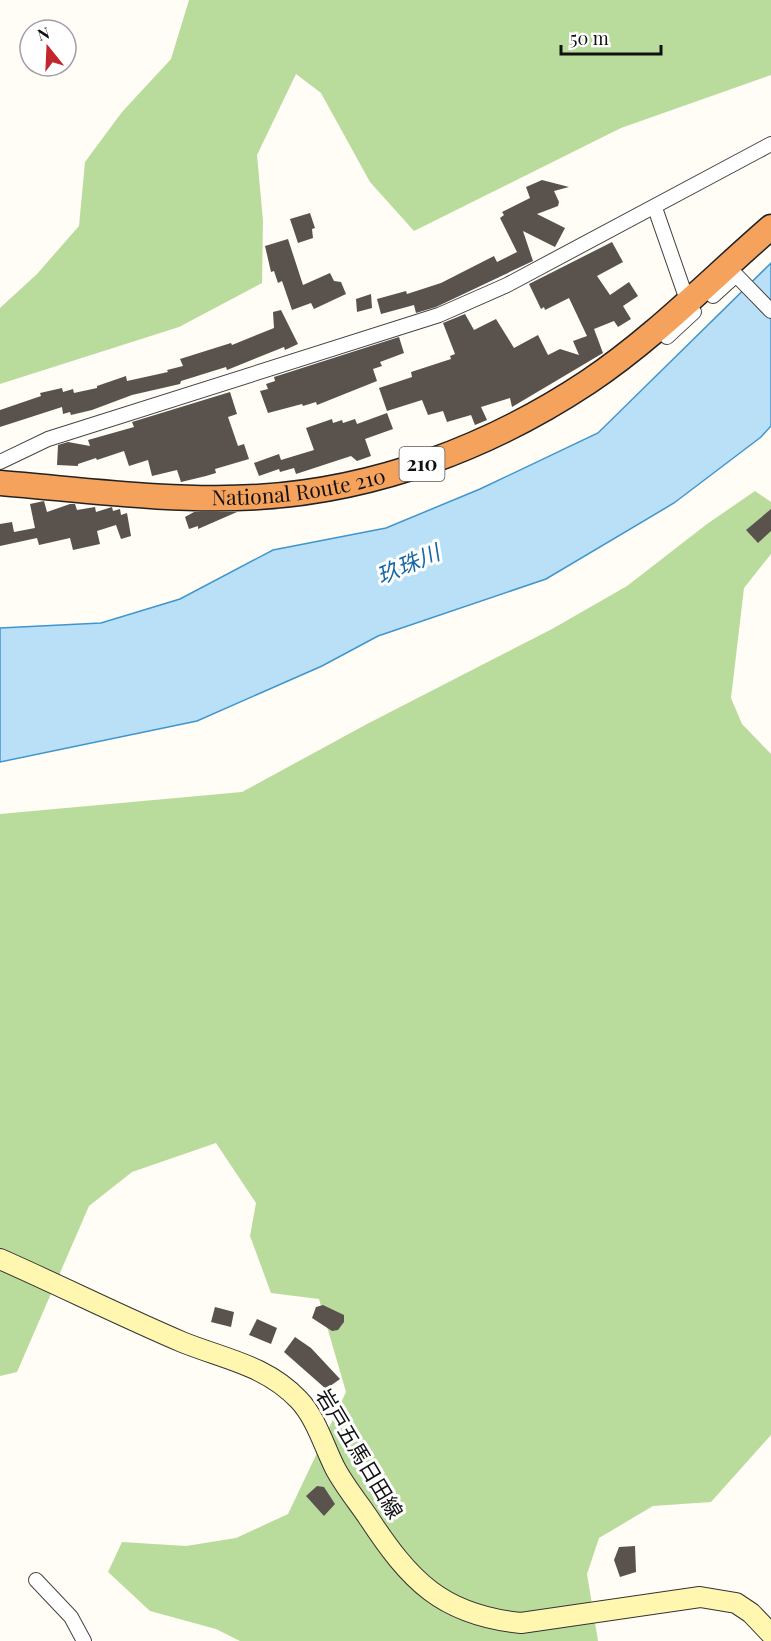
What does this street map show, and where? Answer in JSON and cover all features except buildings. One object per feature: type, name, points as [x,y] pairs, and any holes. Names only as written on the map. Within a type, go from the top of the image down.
[{"type":"highway","name":"National Route 210","points":[[0,483],[212,498],[258,497],[370,481],[441,458],[514,426],[588,382],[657,327],[771,227]]},
{"type":"main road","name":"岩戸五馬日田線","points":[[0,1259],[184,1342],[244,1362],[277,1379],[301,1401],[336,1469],[389,1550],[409,1573],[433,1594],[463,1610],[501,1621],[521,1623],[700,1597],[736,1604],[751,1613],[771,1634]]},
{"type":"street","points":[[0,462],[48,439],[439,315],[507,285],[655,208],[771,144]]},
{"type":"street","points":[[655,208],[687,300]]},
{"type":"street","points":[[657,327],[667,337],[736,274],[771,311]]},
{"type":"street","points":[[36,1580],[71,1617],[84,1641]]},
{"type":"green space","points":[[189,0],[771,0],[771,75],[621,128],[414,231],[370,182],[321,93],[296,74],[257,155],[263,221],[262,283],[179,327],[0,384],[0,308],[37,274],[79,226],[85,162],[122,112],[171,59]]},
{"type":"green space","points":[[755,491],[771,502],[771,554],[744,588],[731,698],[742,724],[771,754],[771,1435],[711,1502],[653,1506],[599,1538],[587,1574],[598,1641],[240,1641],[216,1629],[150,1611],[108,1572],[122,1542],[186,1546],[236,1538],[288,1514],[346,1392],[319,1299],[271,1293],[250,1236],[256,1203],[216,1143],[132,1172],[89,1206],[17,1372],[0,1376],[0,814],[242,792],[367,724],[552,629],[627,586],[707,524]]},
{"type":"water","name":"玖珠川","points":[[771,263],[771,426],[761,437],[674,503],[546,579],[378,636],[322,666],[197,721],[0,762],[0,628],[101,623],[180,599],[273,550],[386,528],[480,489],[598,433]]}]
